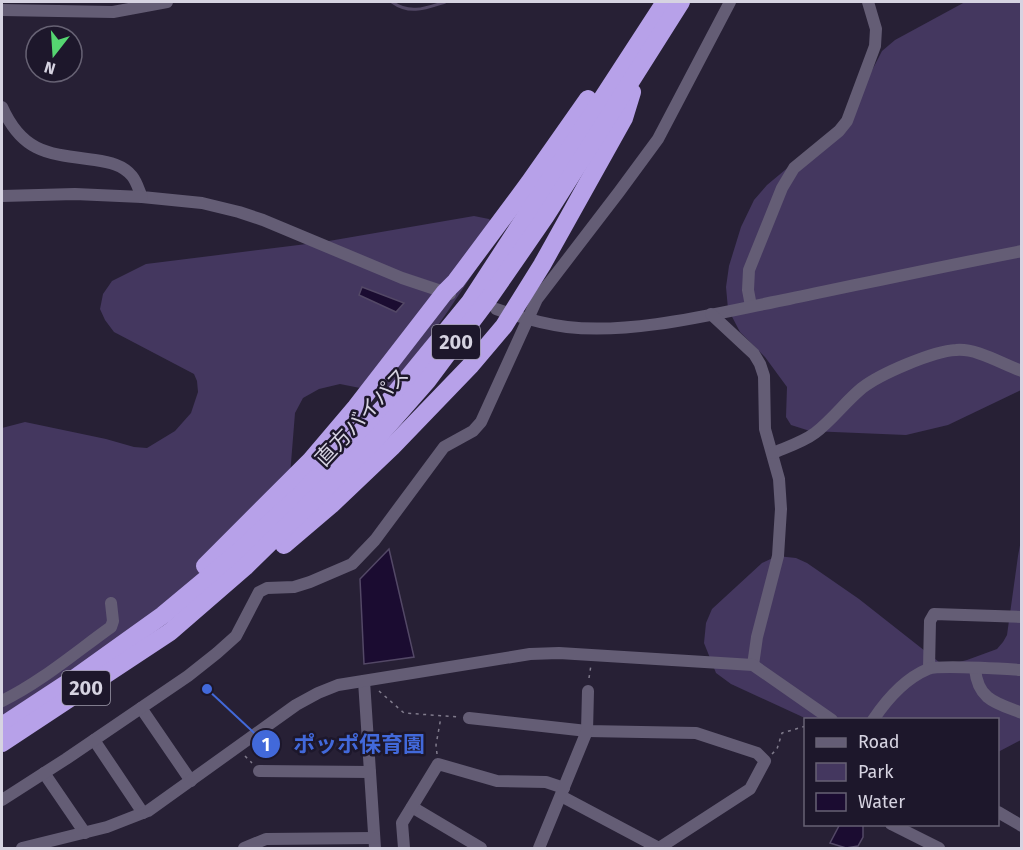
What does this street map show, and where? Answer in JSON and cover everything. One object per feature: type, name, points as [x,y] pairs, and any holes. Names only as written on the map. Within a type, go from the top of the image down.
[{"type":"highway","name":"直方バイパス","points":[[2,743],[170,632],[245,567],[376,439],[427,381],[489,298],[532,235],[631,67],[665,2]]},
{"type":"highway","name":"直方バイパス","points":[[2,726],[75,678],[163,615],[235,555],[302,494],[384,407],[470,302],[631,67],[681,2]]},
{"type":"highway","points":[[163,615],[182,589],[311,460],[450,294],[456,281],[591,95],[631,67]]},
{"type":"highway","points":[[170,632],[201,615],[331,505],[392,447],[463,373],[512,314],[624,118],[631,67]]},
{"type":"street","points":[[2,10],[112,12],[167,2]]},
{"type":"street","points":[[2,800],[188,676],[236,636],[260,592],[267,588],[310,582],[352,564],[375,540],[444,447],[473,431],[481,422],[512,314],[537,299],[657,139],[730,2]]},
{"type":"street","points":[[751,306],[748,270],[782,188],[794,168],[839,131],[847,121],[875,46],[876,29],[868,2]]},
{"type":"street","points":[[2,107],[8,122],[34,147],[48,153],[110,162],[122,167],[134,177],[142,197]]},
{"type":"street","points":[[2,196],[75,194],[202,203],[263,220],[402,278],[450,294]]},
{"type":"street","points":[[512,314],[567,327],[610,328],[711,314],[1022,251]]},
{"type":"street","points":[[711,314],[754,354],[760,364],[764,376],[765,429],[779,479],[781,509],[778,556],[757,637],[753,664]]},
{"type":"street","points":[[773,453],[815,433],[863,387],[885,374],[923,359],[955,350],[971,352],[1022,371]]},
{"type":"street","points":[[2,701],[54,668],[111,627],[113,621],[111,603]]},
{"type":"street","points":[[929,668],[930,621],[934,614],[1022,617]]},
{"type":"street","points":[[22,849],[107,827],[143,813],[296,705],[338,685],[369,685],[530,654],[753,664],[829,718]]},
{"type":"street","points":[[874,718],[886,700],[906,682],[929,668],[1022,670]]},
{"type":"street","points":[[975,669],[976,681],[990,700],[1022,713]]},
{"type":"street","points":[[244,849],[266,839],[375,843],[370,772],[369,685]]},
{"type":"street","points":[[539,849],[587,731],[588,691]]},
{"type":"street","points":[[141,708],[191,781]]},
{"type":"street","points":[[404,849],[402,823],[438,764],[497,781],[546,782],[659,848],[750,789],[765,760],[757,753],[696,733],[587,731],[469,718]]},
{"type":"street","points":[[94,740],[143,813]]},
{"type":"street","points":[[259,771],[370,772]]},
{"type":"street","points":[[44,773],[85,833]]},
{"type":"street","points":[[412,807],[481,849]]},
{"type":"street","points":[[999,814],[1022,826]]},
{"type":"street","points":[[893,826],[939,849]]},
{"type":"path","points":[[588,691],[592,655]]},
{"type":"path","points":[[369,685],[404,713],[469,718]]},
{"type":"path","points":[[438,764],[436,745],[441,716]]},
{"type":"path","points":[[765,760],[777,749],[782,733],[804,727]]},
{"type":"path","points":[[238,747],[259,771]]},
{"type":"green space","points":[[965,2],[1021,2],[1021,390],[948,425],[906,435],[810,431],[791,425],[786,417],[787,387],[765,357],[740,332],[728,309],[726,287],[729,266],[741,227],[754,200],[767,185],[827,135],[852,109],[882,51],[895,40]]},
{"type":"green space","points":[[474,216],[489,219],[492,223],[490,248],[393,389],[380,392],[340,384],[319,389],[303,398],[295,413],[289,488],[264,537],[4,717],[2,714],[2,428],[25,422],[147,448],[175,431],[191,413],[198,392],[194,374],[114,332],[100,309],[103,294],[112,281],[146,264],[323,242]]},
{"type":"green space","points":[[1021,540],[1021,740],[999,751],[999,718],[805,718],[731,684],[716,673],[704,643],[706,623],[712,609],[762,563],[777,556],[796,558],[807,563],[859,599],[939,662],[951,664],[967,660],[997,649],[1007,635]]},
{"type":"water","points":[[362,287],[404,303],[396,312],[359,295]]},
{"type":"water","points":[[389,549],[414,657],[364,664],[360,579]]},
{"type":"water","points":[[839,826],[863,826],[863,837],[858,846],[846,848],[830,843]]},
{"type":"waterway","points":[[392,2],[412,9],[445,2]]},
{"type":"place","name":"ポッポ保育園","points":[[207,689]]}]
